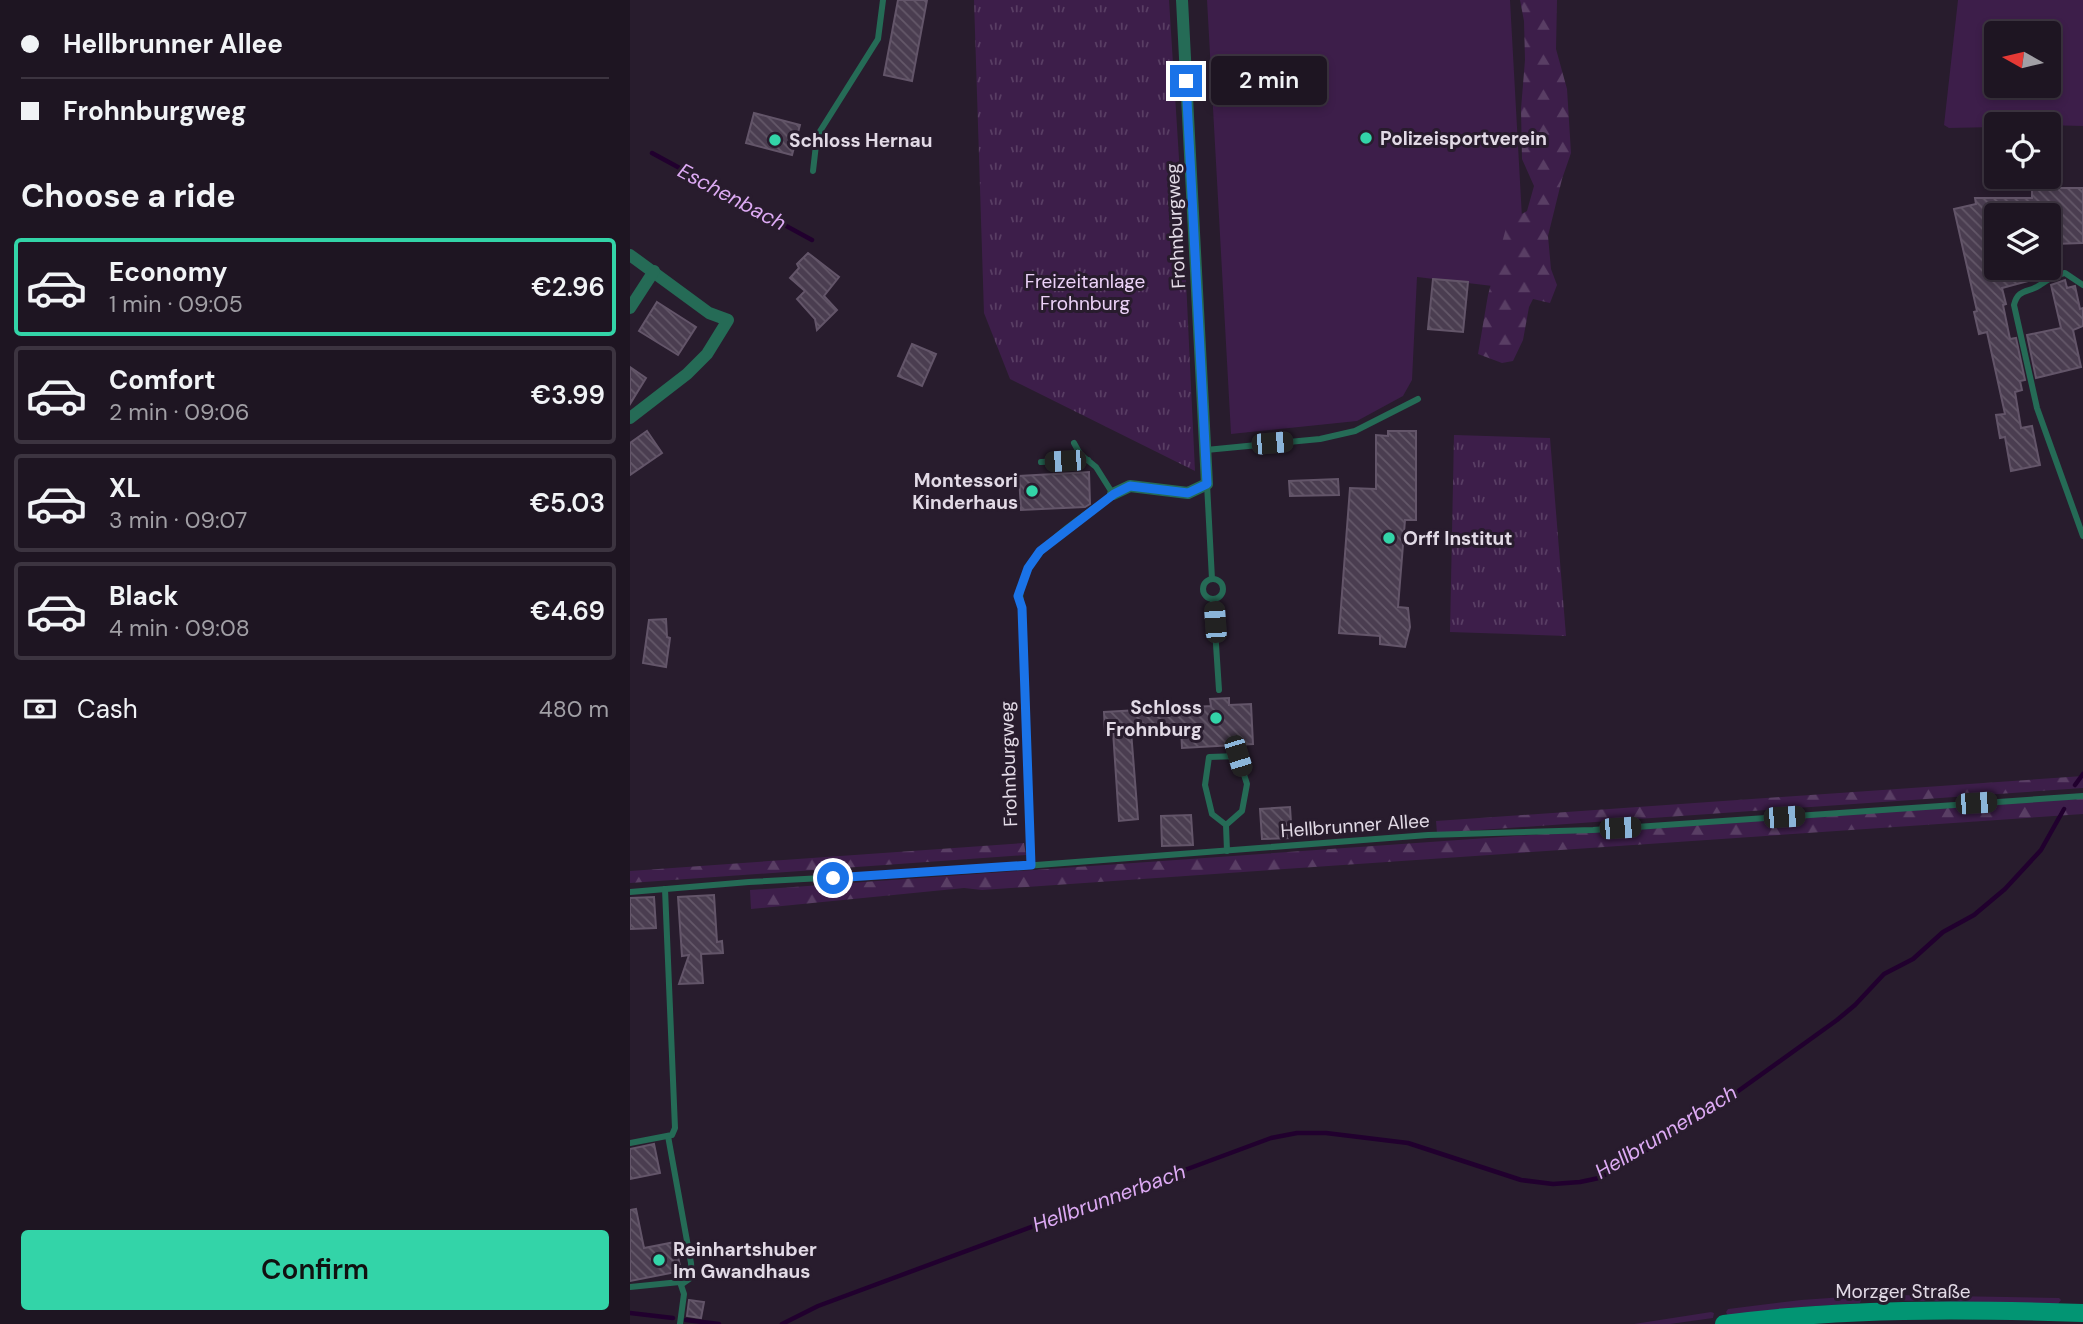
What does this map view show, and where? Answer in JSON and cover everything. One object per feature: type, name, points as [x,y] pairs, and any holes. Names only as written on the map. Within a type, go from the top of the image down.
[{"type":"street","name":"Frohnburgweg","points":[[1114,494],[1130,486],[1188,493],[1207,484],[1182,0]]},
{"type":"street","points":[[630,255],[709,313],[728,320],[707,354],[687,374],[630,418]]},
{"type":"street","points":[[630,308],[654,271]]},
{"type":"street","name":"Morzger Straße","points":[[1724,1324],[1798,1315],[1880,1310],[2083,1313]]},
{"type":"lane","points":[[813,171],[817,136],[877,39],[883,0]]},
{"type":"lane","points":[[2083,285],[2066,273],[2051,276],[2037,287],[2019,294],[2014,305],[2037,408],[2083,537]]},
{"type":"lane","points":[[1206,450],[1320,439],[1355,430],[1418,399]]},
{"type":"lane","points":[[1074,443],[1114,494]]},
{"type":"lane","points":[[1041,462],[1088,460]]},
{"type":"lane","points":[[1207,484],[1212,579]]},
{"type":"lane","name":"Frohnburgweg","points":[[1031,865],[1022,608],[1018,596],[1028,568],[1040,551],[1114,494]]},
{"type":"lane","points":[[1212,579],[1220,582],[1223,589],[1220,596],[1213,599],[1206,597],[1203,590],[1205,582],[1212,579]]},
{"type":"lane","points":[[1213,599],[1219,690]]},
{"type":"lane","points":[[1226,825],[1242,811],[1247,784],[1238,756],[1209,757],[1205,785],[1212,814],[1226,825],[1227,851]]},
{"type":"lane","name":"Hellbrunner Allee","points":[[630,892],[1428,835],[1593,830],[2083,796]]},
{"type":"lane","points":[[630,1143],[668,1136],[674,1133],[676,1122],[665,890]]},
{"type":"lane","points":[[630,1287],[673,1282],[682,1284],[692,1277],[668,1136]]},
{"type":"lane","points":[[680,1324],[684,1294],[682,1284]]},
{"type":"green space","name":"Freizeitanlage Frohnburg","points":[[974,0],[1169,0],[1195,471],[1010,379],[984,313]]},
{"type":"green space","name":"Polizeisportverein","points":[[1207,0],[1510,0],[1526,290],[1417,277],[1412,380],[1403,396],[1357,421],[1231,434]]},
{"type":"green space","points":[[1520,0],[1557,0],[1556,49],[1567,89],[1571,153],[1548,236],[1551,269],[1557,285],[1550,303],[1533,299],[1523,340],[1513,361],[1502,363],[1478,354],[1488,295],[1506,228],[1511,220],[1527,211],[1534,186],[1522,159],[1521,109],[1525,60],[1524,21]]},
{"type":"green space","points":[[1958,0],[2083,0],[2083,126],[2061,125],[2061,112],[1984,112],[1984,127],[1949,128],[1944,125]]},
{"type":"green space","points":[[1454,435],[1550,438],[1566,636],[1450,632]]},
{"type":"green space","points":[[2083,776],[2083,788],[1437,833],[1436,821]]},
{"type":"green space","points":[[2083,796],[2083,814],[982,890],[964,888],[751,909],[750,890]]},
{"type":"green space","points":[[1024,843],[1026,855],[630,883],[630,871]]},
{"type":"green space","points":[[1877,1296],[2061,1300],[2058,1304],[1875,1300]]},
{"type":"green space","points":[[1862,1297],[1860,1303],[1787,1308],[1728,1316],[1726,1312],[1728,1309],[1801,1300]]},
{"type":"green space","points":[[1714,1313],[1713,1318],[1670,1324],[1634,1324]]},
{"type":"building","points":[[898,0],[927,0],[912,81],[884,75]]},
{"type":"building","name":"Schloss Hernau","points":[[754,113],[800,125],[792,155],[746,143]]},
{"type":"building","points":[[2083,188],[2083,243],[2061,244],[2061,203],[1984,203],[1984,280],[2032,280],[2002,288],[2010,339],[2016,338],[2025,380],[2020,381],[2022,390],[2015,392],[2021,428],[2032,426],[2040,465],[2011,471],[2005,437],[2000,438],[1996,415],[2005,414],[1987,332],[1979,334],[1974,312],[1977,311],[1954,209],[1976,204],[1975,198],[2032,198],[2032,189]]},
{"type":"building","points":[[808,253],[839,277],[824,296],[837,310],[817,330],[815,319],[797,299],[805,291],[790,278],[799,268],[797,264]]},
{"type":"building","points":[[1433,279],[1468,282],[1463,332],[1428,329]]},
{"type":"building","points":[[2065,280],[2067,288],[2075,286],[2080,309],[2083,308],[2083,326],[2073,330],[2081,367],[2036,378],[2027,335],[2061,328],[2051,285]]},
{"type":"building","points":[[657,302],[696,327],[678,355],[639,331]]},
{"type":"building","points":[[912,344],[936,354],[922,386],[898,376]]},
{"type":"building","points":[[630,367],[646,378],[630,404]]},
{"type":"building","points":[[647,431],[662,453],[630,475],[630,443]]},
{"type":"building","name":"Orff Institut","points":[[1388,431],[1416,431],[1416,520],[1405,520],[1398,607],[1408,608],[1410,627],[1405,647],[1380,644],[1380,636],[1339,633],[1350,488],[1376,489],[1376,435],[1388,436]]},
{"type":"building","points":[[1089,472],[1090,504],[1085,507],[1021,510],[1019,476]]},
{"type":"building","points":[[1338,479],[1339,495],[1290,496],[1289,481]]},
{"type":"building","points":[[666,619],[667,637],[670,638],[666,667],[643,663],[649,620]]},
{"type":"building","points":[[1229,698],[1229,705],[1251,704],[1253,744],[1182,748],[1181,727],[1131,731],[1138,819],[1119,821],[1113,731],[1105,731],[1104,712],[1211,706],[1210,699]]},
{"type":"building","points":[[1290,807],[1292,838],[1262,839],[1260,809]]},
{"type":"building","points":[[1191,815],[1193,845],[1162,846],[1161,816]]},
{"type":"building","points":[[714,895],[717,942],[722,941],[723,953],[701,954],[703,983],[679,984],[689,955],[682,956],[678,897]]},
{"type":"building","points":[[654,897],[656,928],[630,929],[630,898]]},
{"type":"building","points":[[654,1144],[660,1173],[630,1179],[630,1149]]},
{"type":"building","points":[[636,1209],[644,1248],[675,1242],[681,1271],[630,1281],[630,1210]]},
{"type":"building","points":[[689,1300],[704,1302],[701,1318],[687,1316]]},
{"type":"waterway","name":"Eschenbach","points":[[652,153],[812,240]]},
{"type":"waterway","name":"Hellbrunnerbach","points":[[2075,785],[2083,774]]},
{"type":"waterway","name":"Hellbrunnerbach","points":[[782,1324],[818,1306],[1271,1138],[1297,1133],[1326,1133],[1408,1143],[1521,1180],[1553,1184],[1599,1178],[1709,1112],[1837,1020],[1884,974],[1913,959],[1943,932],[1974,915],[2005,889],[2041,850],[2064,809]]},
{"type":"waterway","name":"Hellbrunnerbach","points":[[630,1313],[673,1318]]},
{"type":"waterway","name":"Hellbrunnerbach","points":[[686,1320],[719,1324]]},
{"type":"place","name":"Polizeisportverein","points":[[1366,138]]},
{"type":"place","name":"Schloss Hernau","points":[[775,140]]},
{"type":"place","name":"Montessori Kinderhaus","points":[[1032,491]]},
{"type":"place","name":"Orff Institut","points":[[1389,538]]},
{"type":"place","name":"Schloss Frohnburg","points":[[1216,718]]},
{"type":"place","name":"Reinhartshuber Im Gwandhaus","points":[[659,1260]]},
{"type":"route","points":[[833,878],[1031,865],[1022,608],[1018,596],[1028,568],[1040,551],[1114,494],[1130,486],[1188,493],[1207,484],[1186,81]]}]
